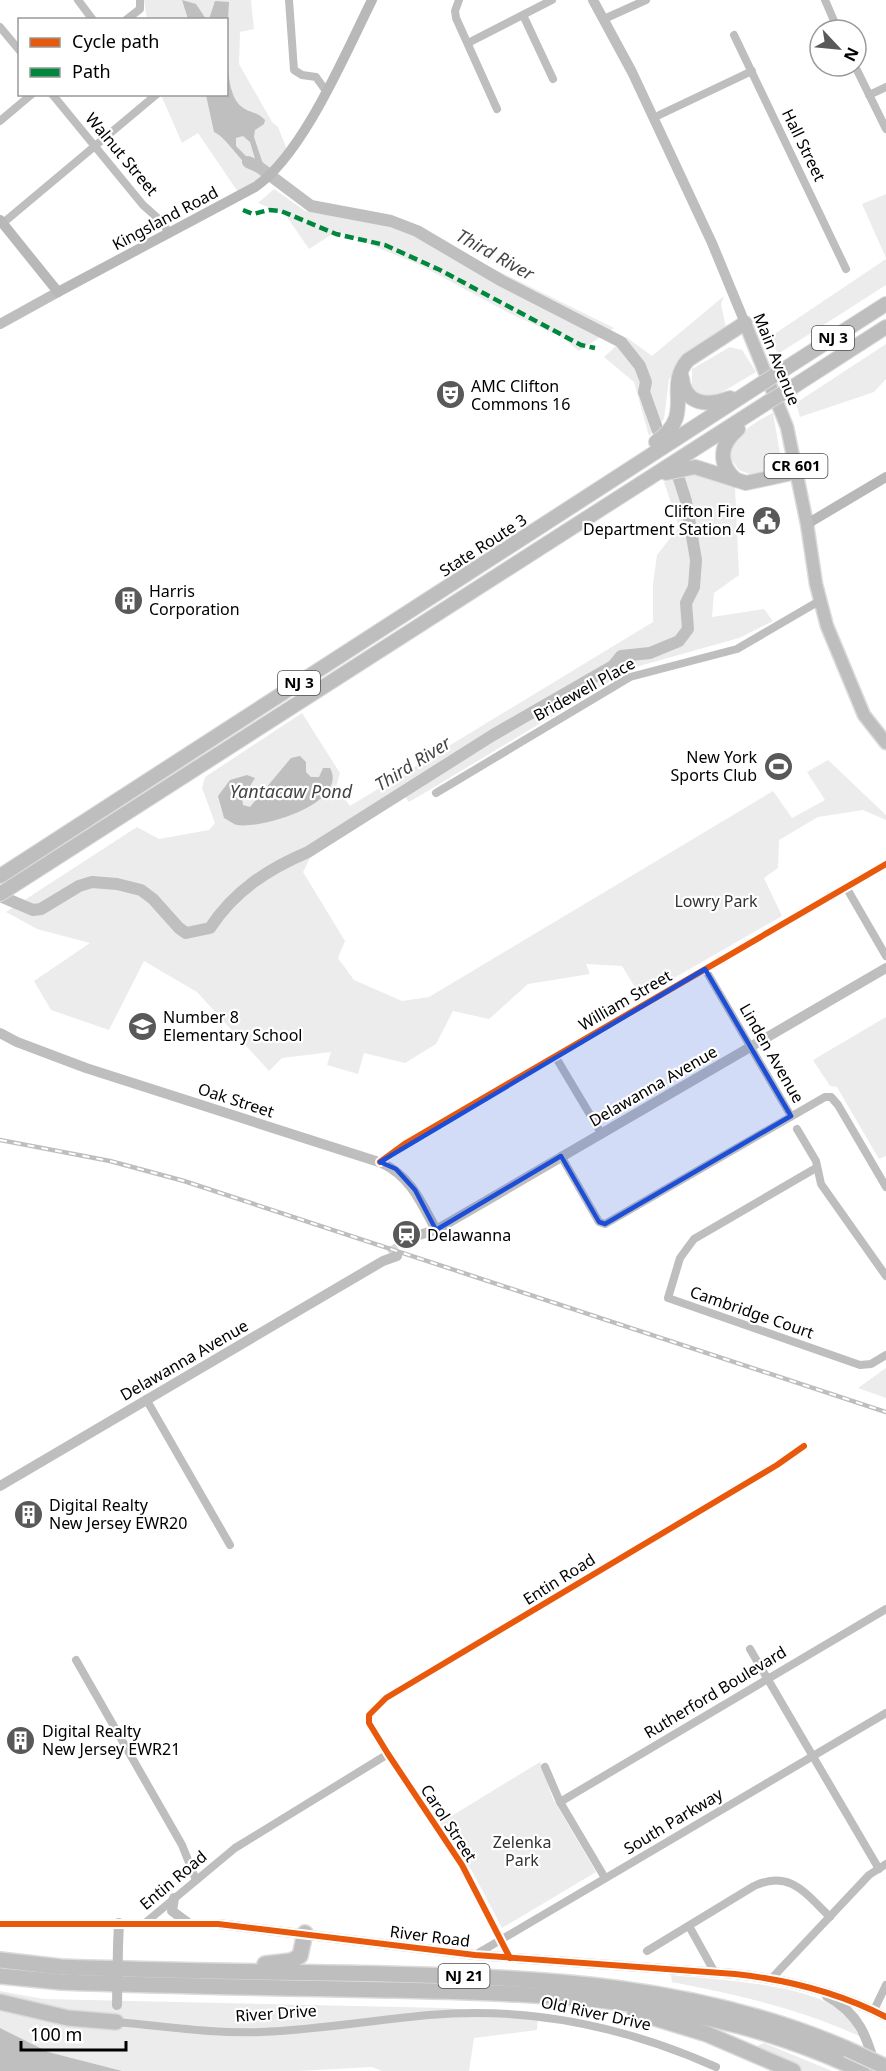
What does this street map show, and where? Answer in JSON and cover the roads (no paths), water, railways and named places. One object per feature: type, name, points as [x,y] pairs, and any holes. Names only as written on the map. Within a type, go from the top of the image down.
[{"type":"highway","name":"State Route 3","points":[[0,876],[886,304]]},
{"type":"highway","points":[[501,554],[669,433],[677,420],[679,377],[682,366],[746,322]]},
{"type":"highway","name":"State Route 3","points":[[4,892],[886,327]]},
{"type":"highway","points":[[682,366],[682,383],[686,392],[692,399],[706,404],[715,404],[761,384]]},
{"type":"highway","points":[[737,482],[723,462],[724,444],[768,402]]},
{"type":"highway","points":[[648,480],[678,469],[694,467],[737,482],[754,483],[797,472]]},
{"type":"highway","points":[[137,1969],[173,1965],[291,1961],[302,1952],[304,1933]]},
{"type":"highway","name":"NJ 21","points":[[0,1960],[62,1967],[484,1977],[605,1985],[731,2008],[785,2024],[886,2067]]},
{"type":"highway","name":"NJ 21","points":[[0,1976],[78,1983],[535,1994],[612,2000],[695,2014],[784,2039],[856,2068]]},
{"type":"highway","points":[[535,1994],[607,2006],[669,2021],[707,2034],[793,2071]]},
{"type":"highway","points":[[0,2002],[68,2018],[116,2022]]},
{"type":"highway","points":[[848,2049],[886,2062]]},
{"type":"main road","name":"Kingsland Road","points":[[58,292],[169,233],[268,176],[317,108],[372,0]]},
{"type":"main road","points":[[1,222],[58,292]]},
{"type":"main road","name":"Main Avenue","points":[[746,322],[779,405],[797,472],[827,626],[864,715],[886,743]]},
{"type":"main road","points":[[807,524],[886,477]]},
{"type":"street","points":[[78,0],[92,18]]},
{"type":"street","points":[[289,0],[294,70],[302,75],[316,77],[326,91]]},
{"type":"street","points":[[468,43],[552,0]]},
{"type":"street","name":"Main Avenue","points":[[593,0],[653,118],[746,322]]},
{"type":"street","points":[[604,18],[646,0]]},
{"type":"street","points":[[825,0],[833,18]]},
{"type":"street","points":[[457,3],[456,18],[497,109]]},
{"type":"street","points":[[128,18],[140,5]]},
{"type":"street","points":[[523,15],[553,79]]},
{"type":"street","points":[[0,27],[18,49]]},
{"type":"street","name":"Hall Street","points":[[734,35],[846,269]]},
{"type":"street","points":[[653,118],[752,71]]},
{"type":"street","points":[[861,78],[886,129]]},
{"type":"street","points":[[869,95],[886,87]]},
{"type":"street","points":[[0,121],[31,96]]},
{"type":"street","name":"Walnut Street","points":[[54,96],[143,205],[160,219],[169,233]]},
{"type":"street","points":[[1,222],[155,96]]},
{"type":"street","name":"Kingsland Road","points":[[0,324],[58,292]]},
{"type":"street","name":"Bridewell Place","points":[[435,793],[630,677],[648,670],[701,660],[737,648],[821,600]]},
{"type":"street","name":"William Street","points":[[380,1162],[406,1143],[886,864]]},
{"type":"street","points":[[846,887],[886,956]]},
{"type":"street","name":"Delawanna Avenue","points":[[428,1234],[886,968]]},
{"type":"street","name":"Linden Avenue","points":[[705,969],[791,1116],[825,1096],[831,1096],[886,1187]]},
{"type":"street","name":"Oak Street","points":[[0,1033],[16,1042],[86,1068],[380,1162],[396,1170],[410,1183],[428,1234]]},
{"type":"street","points":[[555,1056],[602,1133]]},
{"type":"street","points":[[561,1156],[602,1225],[791,1116]]},
{"type":"street","points":[[797,1129],[816,1161],[821,1184],[886,1276]]},
{"type":"street","name":"Cambridge Court","points":[[816,1168],[694,1239],[680,1258],[668,1299],[860,1365],[871,1365],[886,1355]]},
{"type":"street","name":"Delawanna Avenue","points":[[0,1486],[390,1257]]},
{"type":"street","points":[[146,1400],[230,1545]]},
{"type":"street","name":"Entin Road","points":[[145,1923],[235,1848],[388,1754],[369,1724],[369,1715],[386,1698],[777,1465],[804,1446]]},
{"type":"street","name":"Rutherford Boulevard","points":[[560,1802],[886,1609]]},
{"type":"street","points":[[750,1649],[813,1756],[883,1867],[869,1875],[771,1979]]},
{"type":"street","points":[[76,1660],[182,1845],[196,1880]]},
{"type":"street","name":"South Parkway","points":[[475,1955],[886,1713]]},
{"type":"street","name":"Carol Street","points":[[388,1754],[462,1865],[499,1941],[510,1958]]},
{"type":"street","points":[[545,1767],[560,1802],[605,1878]]},
{"type":"street","points":[[647,1951],[754,1886],[778,1880],[785,1880],[798,1887],[830,1917]]},
{"type":"street","points":[[174,1898],[171,1907],[174,1915],[190,1923]]},
{"type":"street","points":[[116,2022],[119,1923]]},
{"type":"street","name":"River Road","points":[[0,1924],[190,1923],[304,1933],[475,1955],[715,1973],[771,1979],[836,1994],[886,2017]]},
{"type":"street","points":[[689,1926],[715,1973]]},
{"type":"street","points":[[874,2010],[886,1984]]},
{"type":"street","points":[[802,1986],[833,1999],[855,2018],[866,2034],[876,2071]]},
{"type":"street","name":"Old River Drive","points":[[429,2015],[487,2012],[563,2019],[642,2037],[716,2067]]},
{"type":"street","name":"River Drive","points":[[116,2022],[264,2032],[429,2015]]},
{"type":"water","points":[[182,0],[196,4],[205,18],[188,18]]},
{"type":"water","points":[[215,1],[229,2],[228,22],[228,18],[209,18]]},
{"type":"water","points":[[228,73],[235,99],[242,107],[265,120],[264,124],[255,130],[254,137],[264,167],[259,172],[248,166],[214,132],[206,96],[228,96]],"holes":[[[243,136],[250,142],[256,162],[250,160],[236,146],[236,138]]]},
{"type":"water","name":"Yantacaw Pond","points":[[300,756],[306,762],[306,772],[311,777],[319,777],[323,768],[330,768],[333,781],[327,792],[316,802],[283,818],[265,823],[237,825],[224,818],[218,796],[230,780],[247,775],[255,778],[242,799],[243,805],[250,807],[291,758]]},
{"type":"water","points":[[0,2028],[48,2052],[122,2071],[0,2071]]},
{"type":"waterway","name":"Third River","points":[[248,162],[259,167],[311,206],[391,221],[417,231],[502,281],[621,342],[640,366],[646,382],[644,392],[658,431]]},
{"type":"waterway","name":"Third River","points":[[0,896],[33,910],[41,909],[79,886],[92,882],[117,884],[141,890],[186,933],[210,928],[230,903],[253,882],[308,852],[493,735],[613,666],[621,656],[650,653],[679,641],[688,629],[686,603],[694,587],[696,560],[686,501],[679,479]]},
{"type":"tunnel","points":[[389,1253],[419,1235]]},
{"type":"railway","points":[[0,1140],[110,1161],[184,1181],[886,1412]]},
{"type":"place","name":"AMC Clifton Commons 16","points":[[450,395]]},
{"type":"place","name":"Clifton Fire Department Station 4","points":[[766,520]]},
{"type":"place","name":"Harris Corporation","points":[[128,600]]},
{"type":"place","name":"New York Sports Club","points":[[778,766]]},
{"type":"place","name":"Number 8 Elementary School","points":[[142,1026]]},
{"type":"place","name":"Delawanna","points":[[406,1235]]},
{"type":"place","name":"Digital Realty New Jersey EWR20","points":[[28,1514]]},
{"type":"place","name":"Digital Realty New Jersey EWR21","points":[[21,1740]]},
{"type":"park label","name":"Lowry Park","points":[[716,901]]},
{"type":"park label","name":"Zelenka Park","points":[[522,1851]]}]
